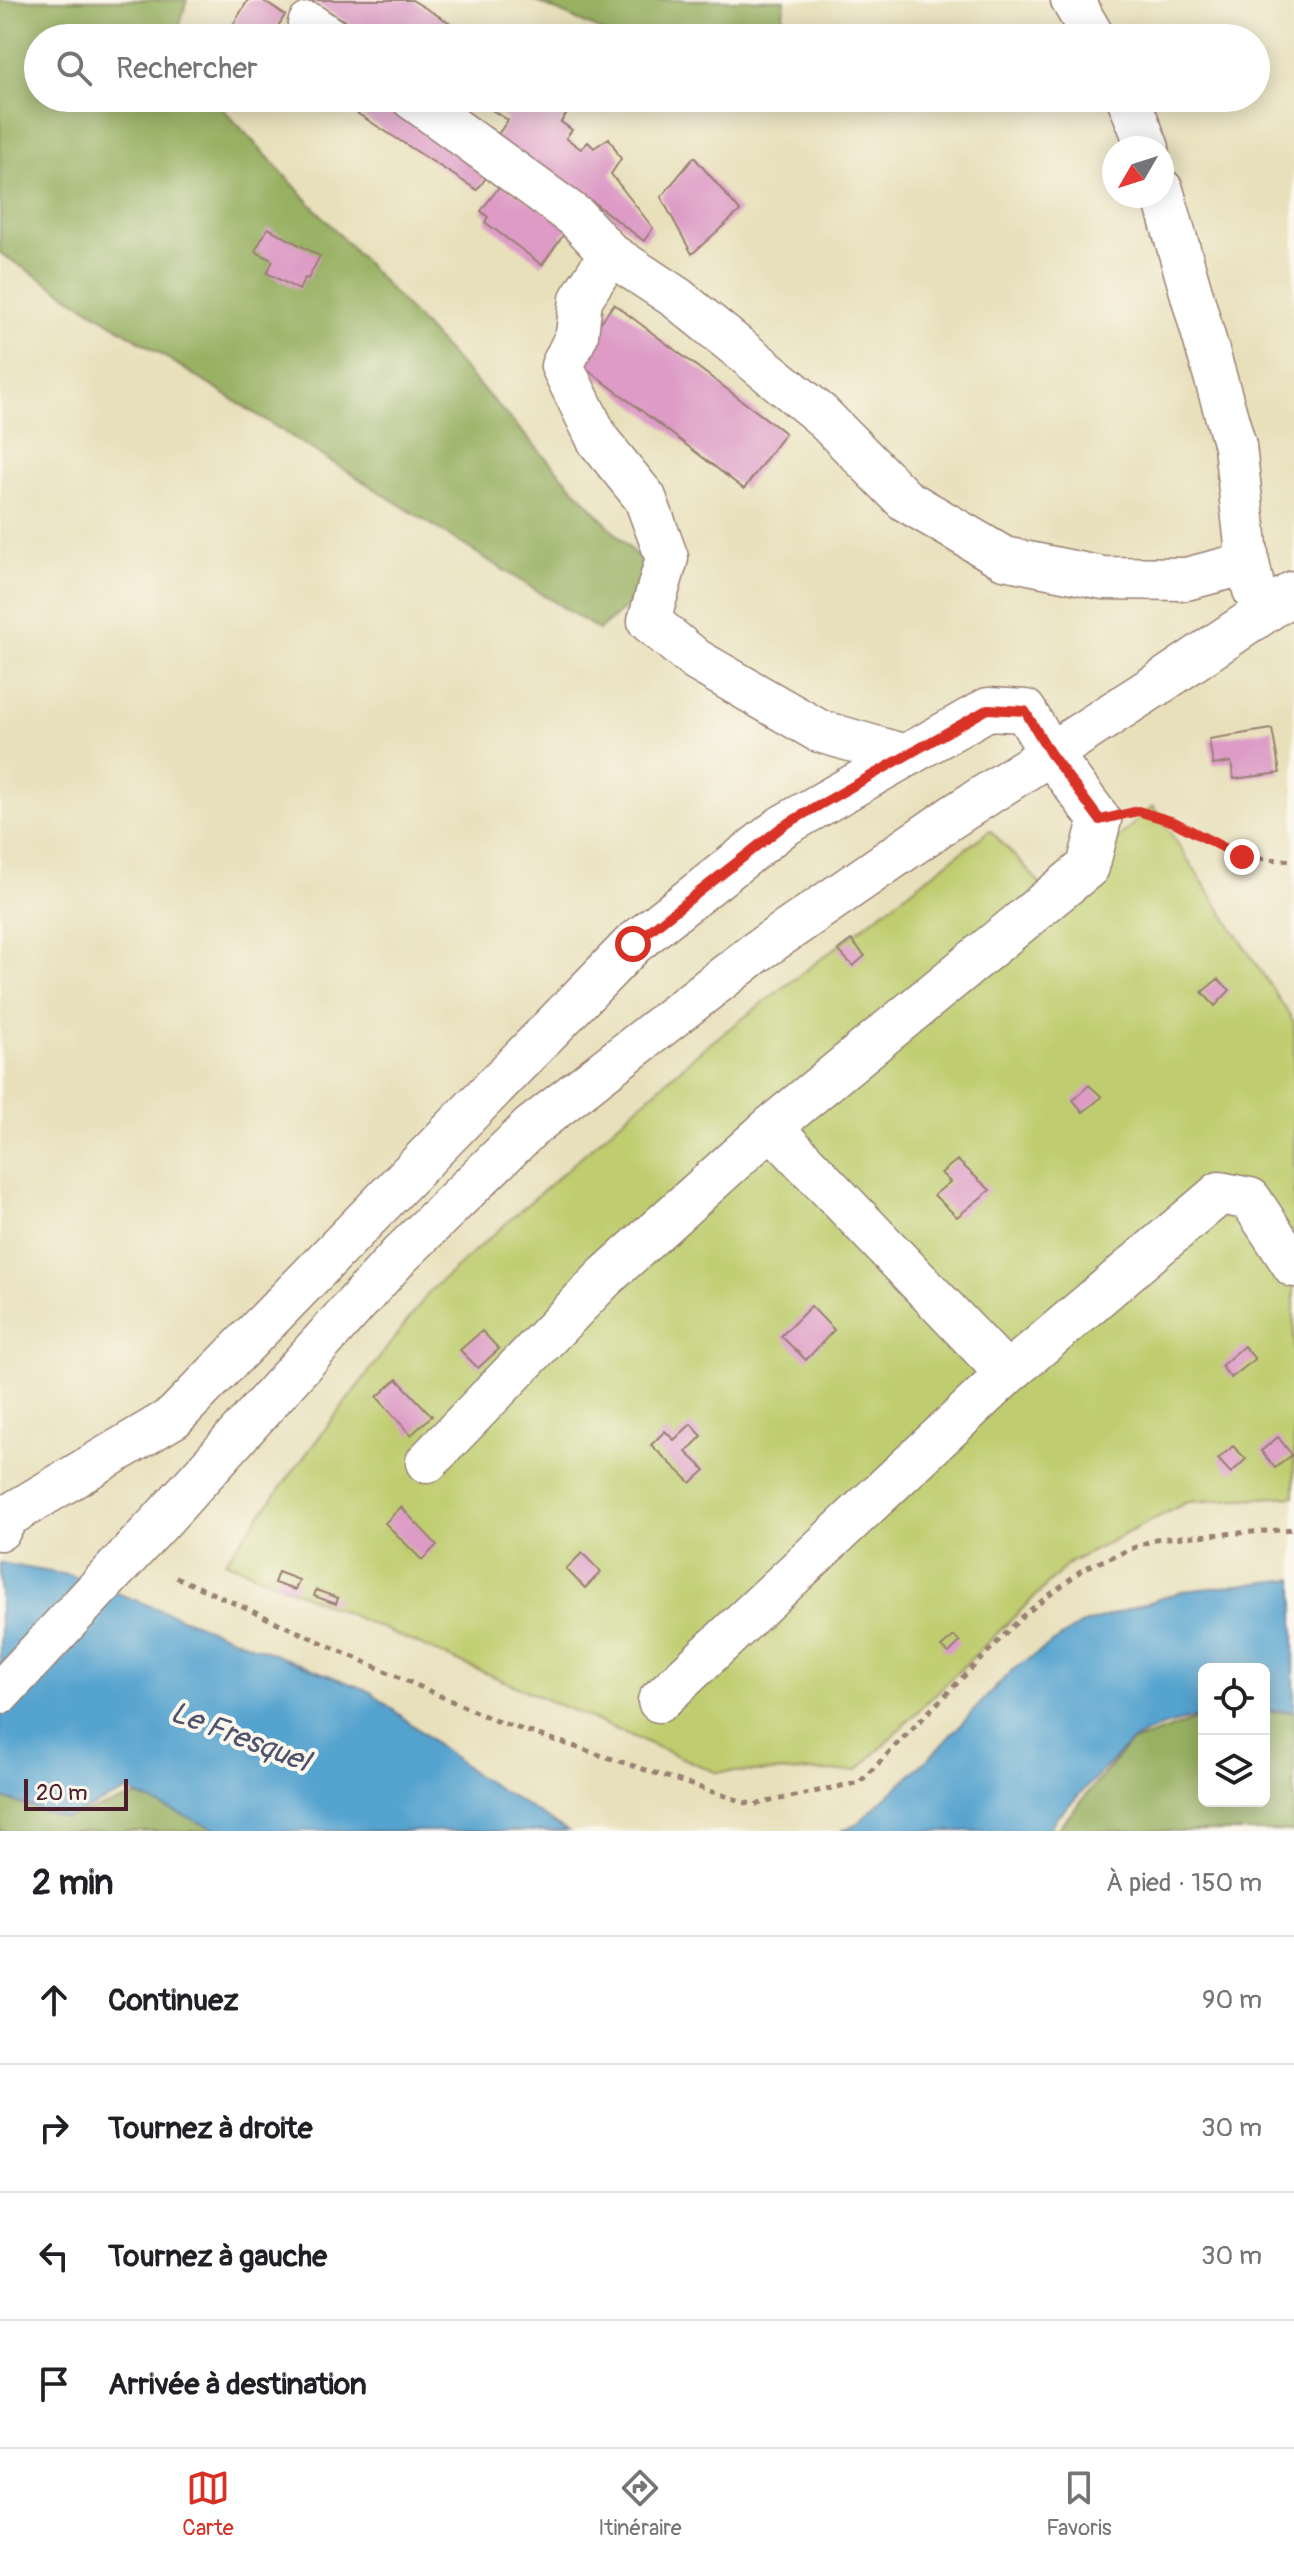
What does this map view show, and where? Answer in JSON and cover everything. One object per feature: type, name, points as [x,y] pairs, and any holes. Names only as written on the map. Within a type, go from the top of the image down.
[{"type":"street","points":[[1072,0],[1086,24]]},
{"type":"street","points":[[431,112],[576,217],[610,254],[677,298],[820,414],[905,500],[1004,558],[1103,578],[1186,579],[1248,563]]},
{"type":"street","points":[[1134,112],[1143,136]]},
{"type":"street","points":[[1167,208],[1235,446],[1248,563],[1260,615]]},
{"type":"street","points":[[610,254],[581,299],[577,335],[562,366],[598,440],[645,498],[667,558],[649,621],[696,660],[819,731],[906,756]]},
{"type":"street","points":[[0,1693],[160,1522],[400,1255],[531,1127],[755,953],[952,817],[1294,592]]},
{"type":"street","points":[[4,1523],[174,1417],[633,944],[783,826],[988,709],[1025,711],[1050,753],[1100,820],[1088,867],[771,1127],[605,1277],[427,1462]]},
{"type":"street","points":[[771,1127],[1007,1374]]},
{"type":"street","points":[[659,1701],[1007,1374],[1220,1193],[1250,1199],[1294,1266]]},
{"type":"path","points":[[1100,820],[1138,811],[1174,822],[1242,857],[1294,861]]},
{"type":"green space","points":[[0,0],[187,0],[180,24],[24,24],[24,112],[226,112],[658,579],[599,630],[0,253]]},
{"type":"green space","points":[[533,0],[785,0],[782,24],[586,24]]},
{"type":"green space","points":[[1153,806],[1294,1022],[1294,1496],[1187,1502],[1069,1563],[857,1771],[715,1772],[225,1561],[431,1290],[700,1051],[990,830],[1053,897]]},
{"type":"green space","points":[[1294,1711],[1294,1831],[1056,1831],[1130,1743],[1198,1719],[1198,1807],[1270,1807],[1270,1712]]},
{"type":"green space","points":[[138,1796],[231,1831],[0,1831],[0,1797],[66,1818]]},
{"type":"water","name":"Le Fresquel","points":[[0,1563],[73,1576],[369,1691],[476,1775],[568,1831],[220,1831],[127,1791],[66,1818],[0,1797]]},
{"type":"water","points":[[1294,1579],[1294,1710],[1270,1711],[1270,1663],[1198,1663],[1198,1717],[1156,1729],[1130,1743],[1055,1819],[1048,1831],[842,1831],[859,1822],[931,1756],[1012,1670],[1078,1626],[1183,1591]]},
{"type":"building","points":[[248,0],[262,0],[285,15],[280,24],[233,24]]},
{"type":"building","points":[[310,0],[412,0],[452,24],[350,24]]},
{"type":"building","points":[[355,112],[408,112],[484,161],[488,175],[477,190]]},
{"type":"building","points":[[495,112],[566,112],[561,122],[572,130],[566,138],[581,149],[588,142],[594,148],[609,138],[621,159],[611,174],[653,228],[644,241],[590,200],[583,209],[494,140],[508,120]]},
{"type":"building","points":[[694,157],[740,211],[692,254],[661,197]]},
{"type":"building","points":[[502,183],[569,227],[542,265],[485,222],[488,217],[481,211]]},
{"type":"building","points":[[268,228],[320,256],[299,290],[267,273],[273,261],[255,251]]},
{"type":"building","points":[[614,304],[785,433],[744,489],[574,359]]},
{"type":"building","points":[[1272,729],[1280,773],[1234,779],[1231,762],[1213,765],[1209,739]]},
{"type":"building","points":[[851,940],[865,956],[853,966],[838,950]]},
{"type":"building","points":[[1218,979],[1230,990],[1215,1006],[1202,992]]},
{"type":"building","points":[[1089,1085],[1102,1097],[1083,1112],[1073,1100]]},
{"type":"building","points":[[957,1160],[990,1190],[957,1217],[934,1195],[950,1182],[941,1173]]},
{"type":"building","points":[[811,1306],[834,1330],[806,1360],[781,1336]]},
{"type":"building","points":[[482,1331],[499,1349],[478,1368],[460,1350]]},
{"type":"building","points":[[1244,1346],[1255,1359],[1231,1378],[1221,1366]]},
{"type":"building","points":[[397,1379],[432,1416],[411,1435],[377,1397]]},
{"type":"building","points":[[691,1424],[702,1436],[686,1452],[705,1470],[691,1483],[651,1445],[665,1431],[674,1440]]},
{"type":"building","points":[[1278,1437],[1292,1455],[1275,1468],[1261,1451]]},
{"type":"building","points":[[1233,1446],[1246,1459],[1231,1473],[1218,1459]]},
{"type":"building","points":[[401,1507],[437,1545],[422,1560],[385,1523]]},
{"type":"building","points":[[582,1553],[601,1572],[585,1588],[566,1569]]},
{"type":"building","points":[[278,1572],[299,1580],[295,1590],[274,1583]]},
{"type":"building","points":[[316,1590],[338,1598],[336,1604],[314,1596]]},
{"type":"building","points":[[954,1636],[960,1642],[949,1653],[941,1647]]},
{"type":"route","points":[[633,944],[783,826],[988,709],[1025,711],[1050,753],[1100,820],[1138,811],[1174,822],[1242,857]]}]
